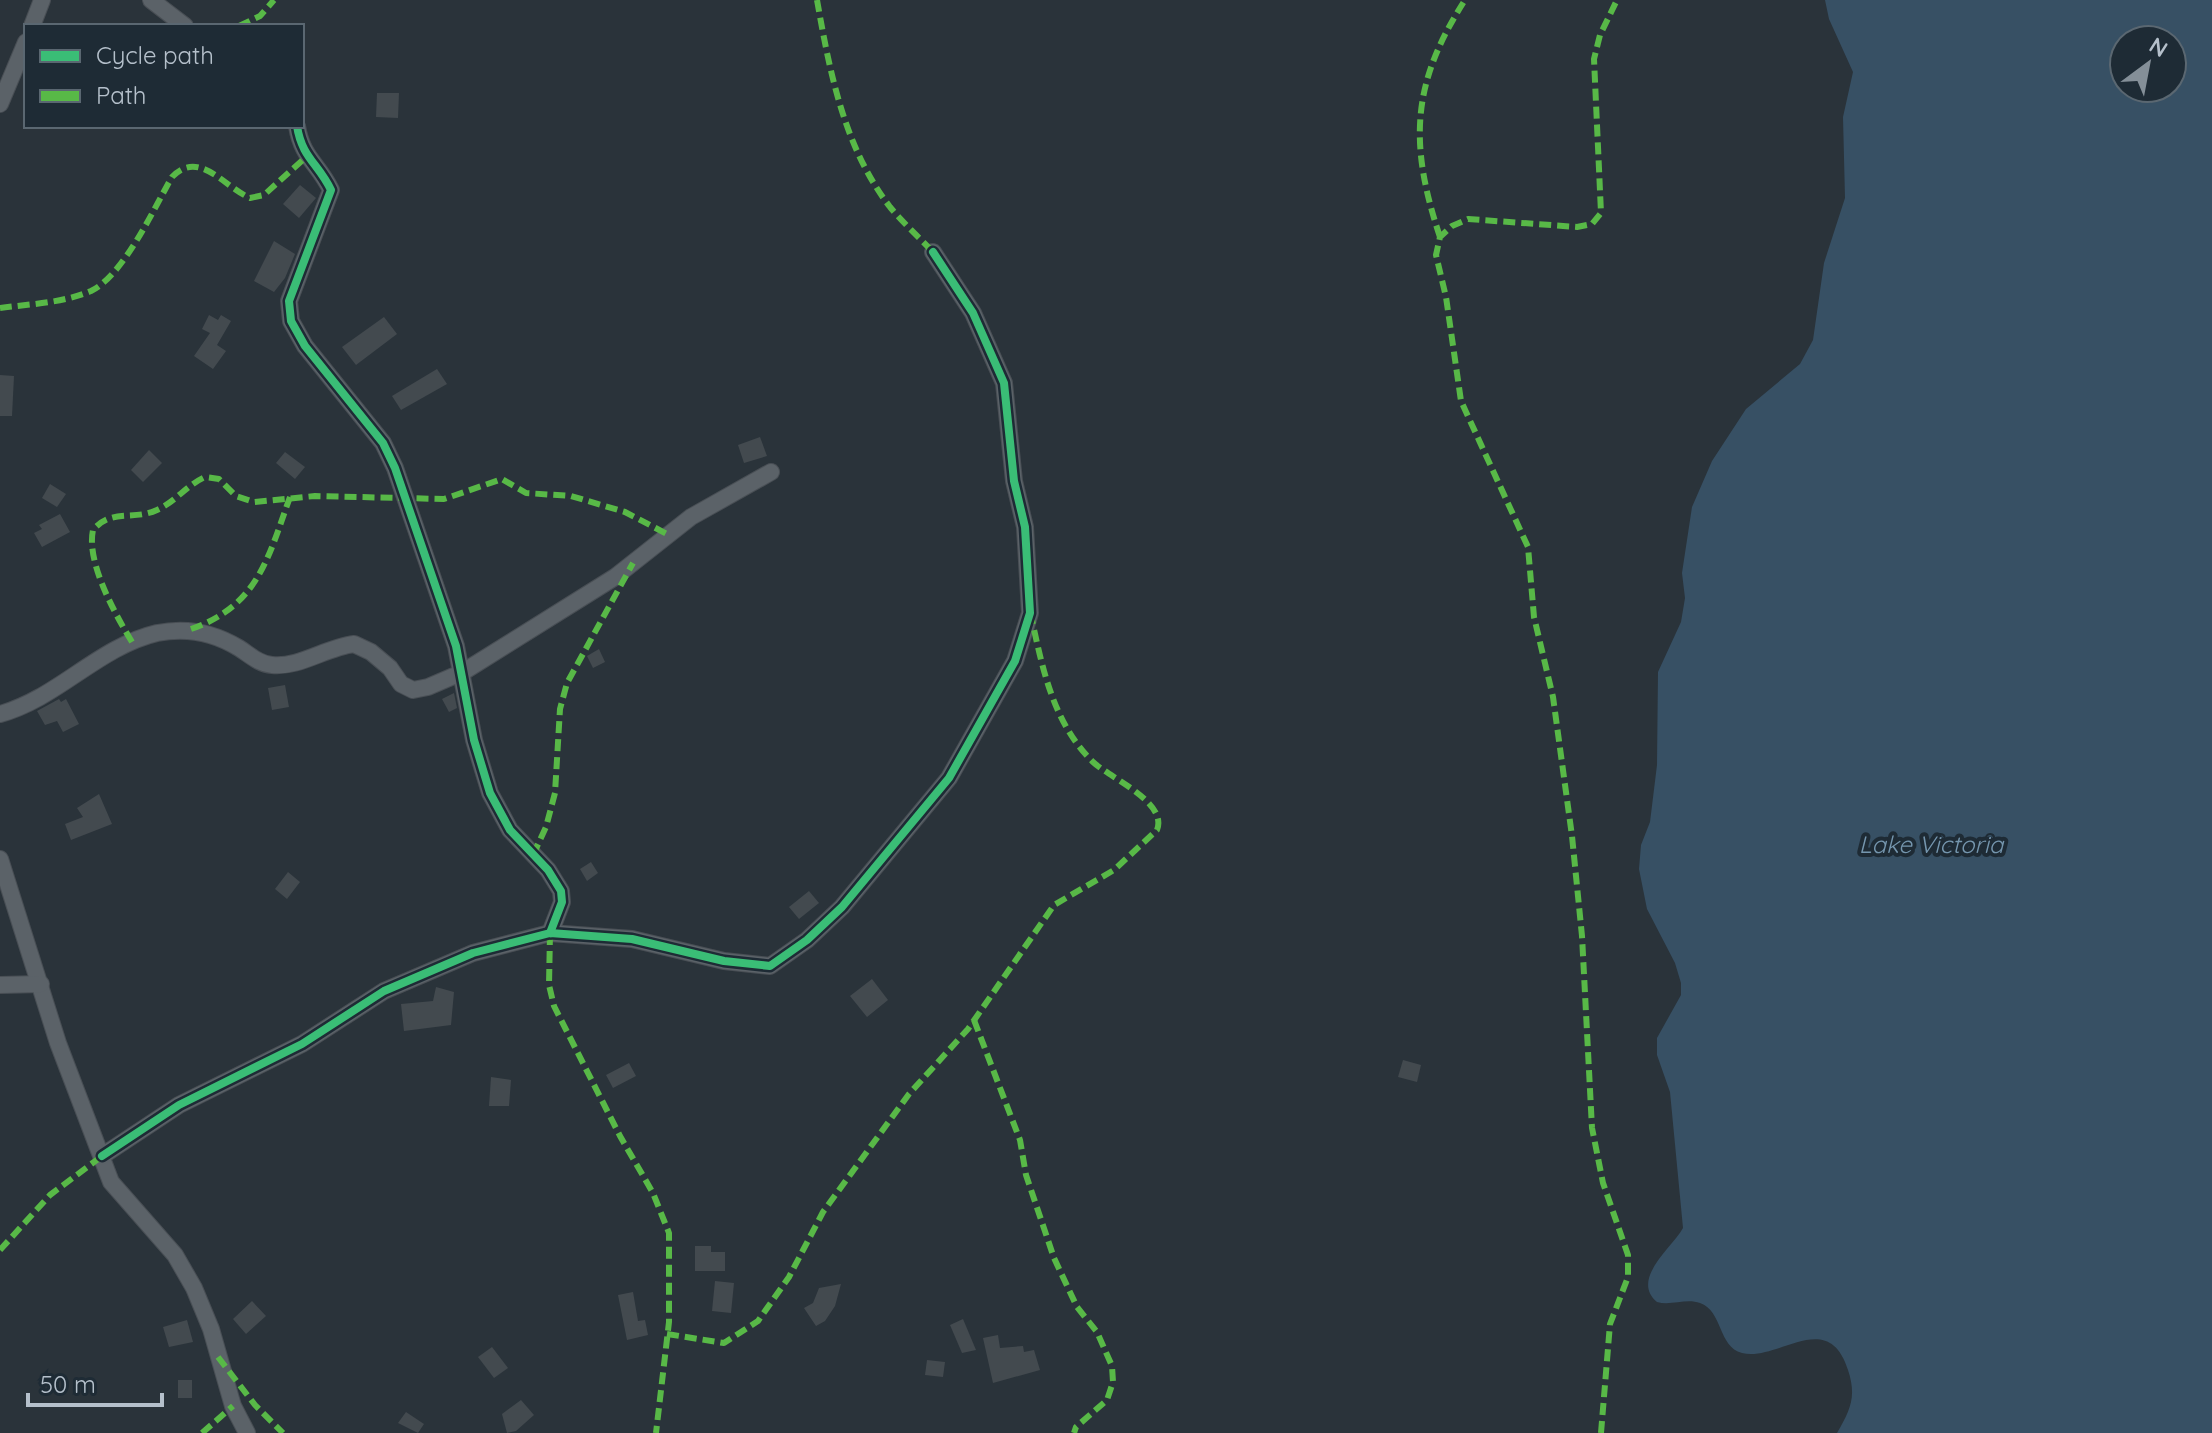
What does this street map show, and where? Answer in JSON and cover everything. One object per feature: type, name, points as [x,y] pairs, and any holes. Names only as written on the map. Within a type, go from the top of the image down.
[{"type":"street","points":[[33,24],[42,0]]},
{"type":"street","points":[[151,0],[182,24]]},
{"type":"street","points":[[0,104],[24,47]]},
{"type":"street","points":[[298,128],[306,157],[325,176],[331,190],[289,301],[291,321],[305,346],[383,443],[395,468],[463,672],[474,740],[490,793],[510,830],[556,880],[561,891],[562,902],[550,933]]},
{"type":"street","points":[[102,1156],[179,1105],[302,1044],[384,991],[473,953],[550,933],[632,939],[724,961],[770,966],[807,940],[842,907],[949,778],[1015,661],[1030,613],[1025,527],[1014,481],[1004,383],[973,313],[933,252]]},
{"type":"street","points":[[0,714],[47,696],[101,658],[132,642],[182,630],[217,637],[267,665],[285,666],[354,644],[371,652],[401,684],[413,690],[463,672],[615,577],[691,517],[771,472]]},
{"type":"street","points":[[0,859],[78,1101],[118,1193],[150,1224],[194,1288],[211,1329],[233,1406],[247,1433]]},
{"type":"street","points":[[0,985],[41,984]]},
{"type":"water","name":"Lake Victoria","points":[[1825,0],[2212,0],[2212,1433],[1837,1433],[1849,1410],[1852,1388],[1839,1352],[1828,1342],[1815,1339],[1756,1354],[1742,1353],[1729,1344],[1707,1307],[1695,1302],[1657,1302],[1650,1293],[1650,1274],[1683,1228],[1670,1092],[1657,1055],[1657,1038],[1681,995],[1681,983],[1675,963],[1647,909],[1639,869],[1641,845],[1650,822],[1657,765],[1658,672],[1681,622],[1685,598],[1682,573],[1692,507],[1712,461],[1746,409],[1800,364],[1813,340],[1824,263],[1845,198],[1843,117],[1853,72],[1829,19]]},
{"type":"building","points":[[377,93],[399,93],[398,118],[376,117]]},
{"type":"building","points":[[300,185],[316,198],[299,218],[283,204]]},
{"type":"building","points":[[274,241],[295,254],[285,278],[274,292],[254,281]]},
{"type":"building","points":[[209,315],[218,320],[221,315],[231,321],[217,345],[226,351],[213,369],[194,356],[210,333],[202,329]]},
{"type":"building","points":[[384,317],[397,334],[356,365],[342,347]]},
{"type":"building","points":[[437,369],[447,384],[401,410],[392,396]]},
{"type":"building","points":[[0,375],[14,376],[12,416],[0,416]]},
{"type":"building","points":[[760,437],[767,456],[744,463],[738,445]]},
{"type":"building","points":[[149,450],[162,463],[143,482],[131,470]]},
{"type":"building","points":[[285,452],[305,467],[295,479],[276,463]]},
{"type":"building","points":[[50,484],[66,494],[57,507],[42,498]]},
{"type":"building","points":[[60,514],[70,532],[42,547],[34,533],[42,529],[39,525]]},
{"type":"building","points":[[599,649],[605,662],[593,668],[587,656]]},
{"type":"building","points":[[285,685],[289,707],[272,710],[268,688]]},
{"type":"building","points":[[454,693],[457,708],[449,712],[442,699]]},
{"type":"building","points":[[59,699],[61,702],[66,699],[79,724],[63,732],[57,721],[45,725],[37,711]]},
{"type":"building","points":[[99,794],[112,824],[71,840],[65,824],[83,817],[77,808]]},
{"type":"building","points":[[591,862],[598,873],[587,881],[580,869]]},
{"type":"building","points":[[288,872],[300,882],[287,899],[275,889]]},
{"type":"building","points":[[809,891],[819,903],[799,919],[789,907]]},
{"type":"building","points":[[872,979],[888,1000],[867,1017],[850,996]]},
{"type":"building","points":[[436,987],[454,992],[451,1025],[404,1031],[401,1004],[433,1001]]},
{"type":"building","points":[[1403,1060],[1421,1065],[1417,1082],[1398,1077]]},
{"type":"building","points":[[629,1063],[636,1076],[613,1088],[606,1075]]},
{"type":"building","points":[[491,1077],[511,1080],[509,1106],[489,1106]]},
{"type":"building","points":[[695,1246],[711,1246],[711,1252],[725,1252],[725,1271],[695,1271]]},
{"type":"building","points":[[715,1281],[734,1283],[731,1313],[712,1311]]},
{"type":"building","points":[[841,1284],[835,1306],[825,1321],[816,1326],[804,1308],[813,1303],[819,1288]]},
{"type":"building","points":[[633,1292],[638,1321],[645,1320],[648,1335],[627,1340],[618,1295]]},
{"type":"building","points":[[252,1301],[266,1316],[246,1334],[233,1319]]},
{"type":"building","points":[[963,1319],[976,1350],[962,1353],[950,1325]]},
{"type":"building","points":[[187,1320],[193,1342],[169,1347],[163,1327]]},
{"type":"building","points":[[998,1335],[1000,1348],[1023,1346],[1024,1352],[1034,1350],[1040,1370],[993,1383],[983,1338]]},
{"type":"building","points":[[492,1347],[508,1368],[494,1378],[478,1357]]},
{"type":"building","points":[[927,1360],[945,1362],[943,1377],[925,1375]]},
{"type":"building","points":[[178,1380],[192,1380],[192,1398],[178,1398]]},
{"type":"building","points":[[521,1400],[534,1415],[516,1431],[507,1433],[502,1414]]},
{"type":"building","points":[[406,1412],[424,1424],[418,1433],[398,1423]]},
{"type":"marked path","points":[[243,24],[260,16],[274,0]]},
{"type":"marked path","points":[[817,0],[841,108],[861,160],[890,207],[933,252]]},
{"type":"marked path","points":[[1440,237],[1423,173],[1421,115],[1425,87],[1434,59],[1465,0]]},
{"type":"marked path","points":[[1601,1433],[1610,1324],[1628,1277],[1628,1255],[1603,1183],[1592,1128],[1582,936],[1553,697],[1534,617],[1528,547],[1461,401],[1446,297],[1436,255],[1440,237],[1452,226],[1468,219],[1577,227],[1592,224],[1601,213],[1594,59],[1600,35],[1617,0]]},
{"type":"marked path","points":[[0,308],[69,298],[91,291],[103,283],[137,240],[172,177],[182,169],[192,167],[211,172],[250,198],[264,195],[306,157]]},
{"type":"marked path","points":[[132,642],[110,603],[98,572],[92,543],[93,530],[108,519],[157,510],[205,477],[219,479],[236,496],[254,502],[315,496],[444,499],[502,479],[526,493],[571,496],[625,512],[667,534]]},
{"type":"marked path","points":[[191,629],[214,619],[246,593],[267,560],[290,497]]},
{"type":"marked path","points":[[533,855],[546,827],[555,793],[560,709],[567,683],[633,563]]},
{"type":"marked path","points":[[667,1334],[724,1343],[758,1321],[789,1277],[823,1212],[909,1094],[968,1029],[1054,905],[1114,870],[1157,830],[1158,820],[1146,800],[1093,762],[1069,731],[1052,696],[1032,620]]},
{"type":"marked path","points":[[550,933],[549,985],[554,1006],[620,1136],[653,1193],[669,1233],[669,1322],[656,1433]]},
{"type":"marked path","points":[[974,1020],[1020,1140],[1026,1175],[1054,1258],[1077,1307],[1097,1332],[1112,1366],[1113,1382],[1107,1400],[1076,1427],[1074,1433]]},
{"type":"marked path","points":[[0,1250],[50,1195],[102,1156]]},
{"type":"marked path","points":[[218,1357],[255,1405],[283,1433]]},
{"type":"marked path","points":[[202,1433],[233,1406]]},
{"type":"cycle path","points":[[297,128],[307,153],[331,190],[289,301],[291,321],[305,346],[383,443],[395,468],[456,646],[474,740],[490,793],[510,830],[548,870],[561,891],[562,902],[550,933]]},
{"type":"cycle path","points":[[102,1156],[179,1105],[302,1044],[384,991],[473,953],[550,933],[632,939],[724,961],[770,966],[807,940],[842,907],[949,778],[1015,661],[1030,613],[1025,527],[1014,481],[1004,383],[973,313],[933,252]]}]
